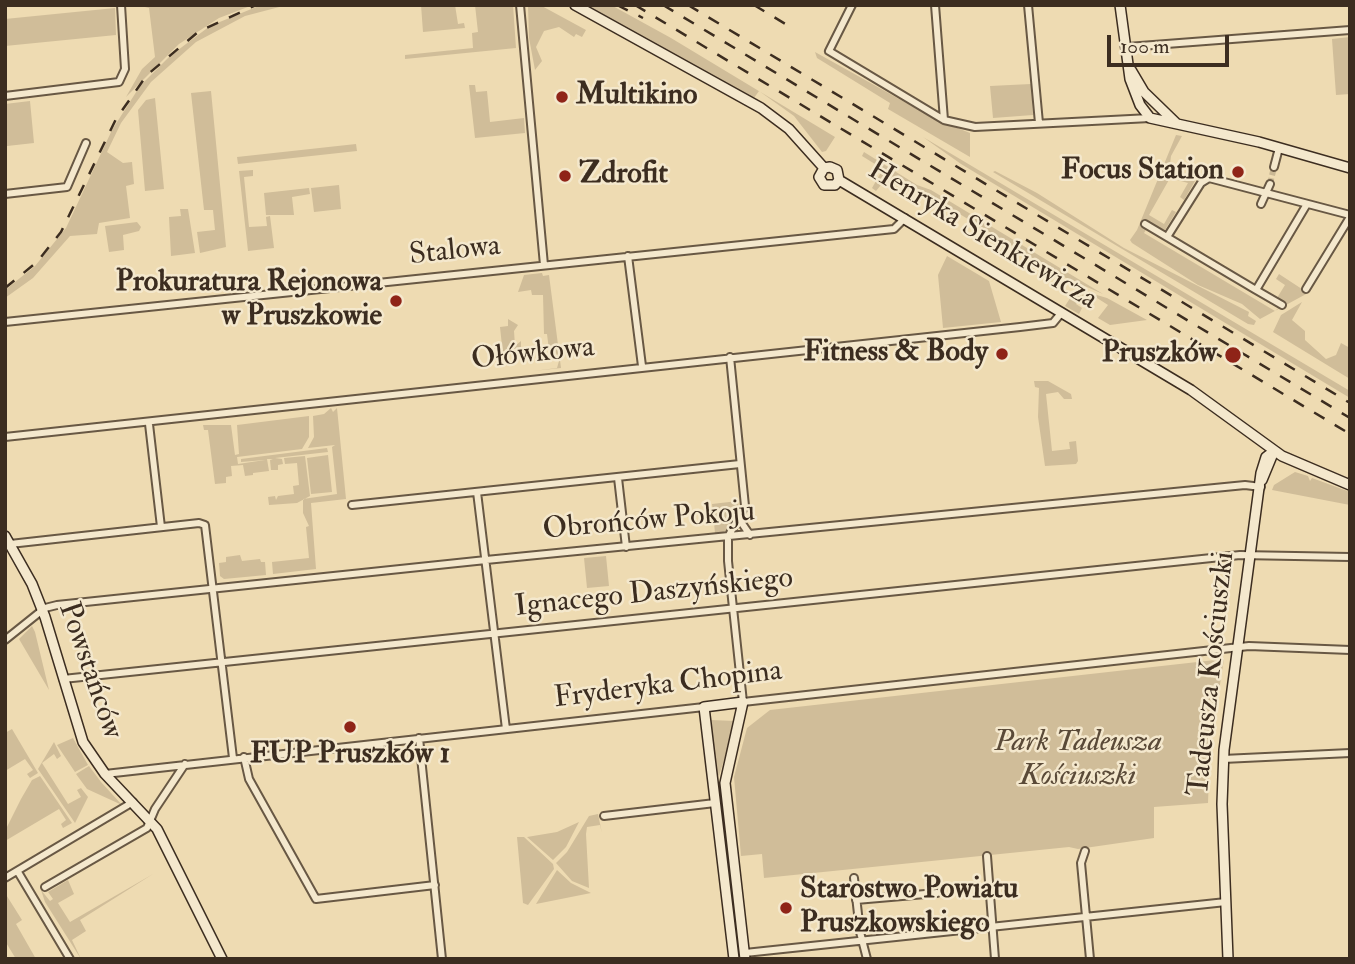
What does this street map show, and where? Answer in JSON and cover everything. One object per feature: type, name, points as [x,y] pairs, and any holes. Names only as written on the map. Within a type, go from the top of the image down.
[{"type":"street","points":[[5,96],[118,82],[125,69],[121,5]]},
{"type":"street","points":[[520,5],[544,265]]},
{"type":"street","name":"Henryka Sienkiewicza","points":[[575,5],[761,108],[789,130],[824,168]]},
{"type":"street","points":[[852,5],[829,51],[944,120],[975,127],[1150,118],[1279,148],[1350,168]]},
{"type":"street","points":[[935,5],[944,120]]},
{"type":"street","points":[[1028,5],[1039,123]]},
{"type":"street","points":[[1120,5],[1134,93],[1150,118]]},
{"type":"street","points":[[1127,47],[1350,30]]},
{"type":"street","points":[[1129,65],[1144,92],[1176,123]]},
{"type":"street","points":[[5,194],[67,187],[86,143]]},
{"type":"street","points":[[1274,167],[1279,148]]},
{"type":"street","points":[[830,167],[837,170],[839,180],[831,187],[822,183],[820,174],[824,168],[830,167]]},
{"type":"street","points":[[1167,237],[1204,179],[1213,178],[1350,216],[1306,289]]},
{"type":"street","name":"Henryka Sienkiewicza","points":[[839,180],[1191,390],[1274,451],[1350,485]]},
{"type":"street","points":[[1261,204],[1270,184]]},
{"type":"street","points":[[1256,290],[1307,204]]},
{"type":"street","name":"Stalowa","points":[[5,322],[894,229],[905,218]]},
{"type":"street","points":[[1145,224],[1282,305]]},
{"type":"street","points":[[628,257],[642,366]]},
{"type":"street","name":"Ołówkowa","points":[[5,437],[149,424],[642,366],[1053,323],[1062,313]]},
{"type":"street","points":[[730,357],[745,506],[728,537],[732,609],[743,702],[725,783],[745,956],[863,940],[1226,902]]},
{"type":"street","points":[[149,424],[161,527]]},
{"type":"street","name":"Tadeusza Kościuszki","points":[[1227,959],[1223,759],[1262,464],[1274,451]]},
{"type":"street","points":[[352,505],[740,464]]},
{"type":"street","points":[[618,478],[626,547]]},
{"type":"street","name":"Obrońców Pokoju","points":[[42,610],[57,605],[486,560],[1261,483]]},
{"type":"street","points":[[477,492],[506,729]]},
{"type":"street","points":[[739,519],[750,535]]},
{"type":"street","points":[[8,540],[205,525],[215,589],[233,758]]},
{"type":"street","name":"Powstańców","points":[[8,540],[42,610],[79,734],[104,774],[150,820],[168,849],[222,959]]},
{"type":"street","name":"Ignacego Daszyńskiego","points":[[63,679],[1251,554],[1350,557]]},
{"type":"street","points":[[5,640],[42,610]]},
{"type":"street","name":"Fryderyka Chopina","points":[[104,774],[1237,648],[1350,650]]},
{"type":"street","points":[[704,708],[734,959]]},
{"type":"street","points":[[419,738],[442,959]]},
{"type":"street","points":[[1223,759],[1350,753]]},
{"type":"street","points":[[244,757],[248,776],[316,899],[435,885]]},
{"type":"street","points":[[45,887],[144,830],[185,764]]},
{"type":"street","points":[[713,784],[725,783]]},
{"type":"street","points":[[5,878],[133,802]]},
{"type":"street","points":[[604,816],[715,803]]},
{"type":"street","points":[[1085,851],[1081,863],[1090,959]]},
{"type":"street","points":[[987,856],[995,959]]},
{"type":"street","points":[[18,872],[70,959]]},
{"type":"street","points":[[854,878],[867,959]]},
{"type":"street","points":[[856,900],[937,893]]},
{"type":"green space","points":[[253,5],[219,18],[179,44],[126,97],[142,69],[155,57],[149,8],[141,6]]},
{"type":"green space","points":[[261,5],[287,5],[245,16],[196,42],[151,82],[121,123],[107,152],[123,163],[132,162],[134,184],[126,186],[130,218],[99,223],[97,234],[70,236],[33,278],[5,298],[5,290],[35,266],[66,228],[112,130],[140,86],[170,56],[210,26]]},
{"type":"green space","points":[[421,5],[455,5],[458,24],[464,23],[465,28],[423,32]]},
{"type":"green space","points":[[475,5],[513,5],[516,48],[405,59],[405,55],[473,48],[472,33],[478,32]]},
{"type":"green space","points":[[528,5],[540,5],[586,30],[582,37],[576,34],[574,37],[559,27],[544,31],[536,47],[542,61],[535,70],[529,38]]},
{"type":"green space","points":[[586,5],[611,5],[759,91],[754,98]]},
{"type":"green space","points":[[115,8],[116,35],[5,46],[5,19]]},
{"type":"green space","points":[[1350,37],[1350,94],[1336,95],[1332,39]]},
{"type":"green space","points":[[815,52],[935,119],[970,133],[970,157],[888,109],[890,103],[817,58]]},
{"type":"green space","points":[[1031,84],[1033,115],[993,118],[990,86]]},
{"type":"green space","points":[[469,85],[475,85],[476,92],[487,91],[490,122],[524,118],[525,133],[475,138]]},
{"type":"green space","points":[[211,91],[226,247],[200,253],[197,232],[215,230],[213,210],[204,210],[191,93]]},
{"type":"green space","points":[[760,92],[835,137],[826,151],[822,152],[794,116]]},
{"type":"green space","points":[[155,98],[164,189],[145,191],[138,110],[146,100]]},
{"type":"green space","points":[[30,101],[34,143],[7,146],[5,104]]},
{"type":"green space","points":[[1176,135],[1182,136],[1171,156],[1170,164],[1177,172],[1192,176],[1195,181],[1184,200],[1180,197],[1188,183],[1170,178],[1149,215],[1164,224],[1172,210],[1176,212],[1165,230],[1143,221],[1142,225],[1147,228],[1144,233],[1275,311],[1260,319],[1242,304],[1198,285],[1130,240],[1137,230]]},
{"type":"green space","points":[[923,137],[1350,391],[1350,398],[961,164]]},
{"type":"green space","points":[[356,144],[357,151],[238,164],[237,157]]},
{"type":"green space","points":[[864,152],[1103,294],[1064,277],[900,178],[894,186],[885,180],[876,191],[872,188],[883,169],[862,156]]},
{"type":"green space","points":[[253,170],[253,176],[244,177],[249,227],[267,226],[266,217],[270,216],[274,248],[248,251],[239,171]]},
{"type":"green space","points":[[993,172],[1037,193],[1124,248],[1249,312],[1248,316],[1256,321],[1254,325],[1248,324]]},
{"type":"green space","points":[[339,185],[341,209],[314,212],[311,188]]},
{"type":"green space","points":[[309,188],[310,194],[292,197],[294,215],[266,215],[264,193]]},
{"type":"green space","points":[[180,209],[188,209],[195,253],[171,256],[169,217],[181,216]]},
{"type":"green space","points":[[137,222],[141,227],[139,231],[123,235],[124,250],[109,252],[105,226]]},
{"type":"green space","points":[[947,256],[989,281],[1001,322],[943,328],[938,275]]},
{"type":"green space","points":[[542,273],[543,276],[549,275],[561,368],[533,371],[557,368],[559,361],[555,350],[549,350],[547,334],[544,334],[543,295],[532,295],[531,290],[518,292],[524,275]]},
{"type":"green space","points":[[1279,274],[1308,293],[1275,311],[1284,303],[1277,298],[1285,285],[1276,279]]},
{"type":"green space","points":[[1076,289],[1107,298],[1147,320],[1110,325],[1098,318],[1108,305],[1097,298],[1094,303],[1081,295],[1076,304],[1082,308],[1079,314],[1065,306]]},
{"type":"green space","points":[[1302,302],[1292,320],[1305,331],[1305,340],[1326,359],[1336,355],[1341,343],[1350,348],[1350,379],[1273,332],[1281,315]]},
{"type":"green space","points":[[508,319],[518,325],[514,331],[515,346],[521,341],[521,359],[518,353],[503,355],[500,327],[508,326]]},
{"type":"green space","points":[[1034,381],[1048,381],[1071,394],[1072,399],[1064,399],[1058,392],[1046,394],[1052,451],[1070,449],[1069,442],[1076,441],[1076,464],[1045,466],[1038,417],[1039,388],[1035,387]]},
{"type":"green space","points":[[331,408],[333,412],[337,408],[346,499],[311,503],[316,569],[273,574],[272,562],[309,558],[306,527],[309,526],[303,513],[303,499],[337,494],[332,447],[335,445],[308,448],[314,437],[313,416],[324,414]]},
{"type":"green space","points":[[309,416],[309,437],[302,449],[237,457],[238,464],[265,460],[241,462],[241,459],[327,448],[328,452],[275,458],[282,459],[283,464],[278,465],[278,470],[271,470],[270,460],[273,459],[267,459],[269,471],[253,475],[245,476],[243,465],[231,466],[232,476],[226,477],[226,483],[215,484],[208,430],[204,430],[203,425],[231,425],[235,455],[239,454],[237,425]]},
{"type":"green space","points":[[328,455],[332,492],[311,494],[307,458]]},
{"type":"green space","points":[[305,456],[310,496],[297,503],[269,505],[268,497],[275,496],[276,500],[278,496],[294,494],[293,486],[299,485],[297,463],[285,464],[284,458]]},
{"type":"green space","points":[[1295,472],[1308,476],[1310,481],[1312,478],[1350,492],[1350,505],[1272,490],[1274,485]]},
{"type":"green space","points":[[738,501],[739,511],[727,530],[722,534],[715,533],[712,504]]},
{"type":"green space","points":[[240,555],[242,561],[260,559],[265,562],[266,575],[224,579],[220,576],[219,563],[226,562],[226,557]]},
{"type":"green space","points":[[606,556],[609,586],[587,588],[584,558]]},
{"type":"green space","points":[[32,626],[35,632],[49,690],[19,639]]},
{"type":"green space","name":"Park Tadeusza Kościuszki","points":[[1224,659],[1210,748],[1208,803],[1154,807],[1154,838],[1078,849],[1069,847],[764,878],[762,854],[741,856],[734,777],[747,728],[770,710]]},
{"type":"green space","points":[[710,720],[736,721],[719,776],[716,771]]},
{"type":"green space","points":[[12,729],[38,773],[30,778],[27,774],[33,770],[25,759],[5,771],[5,733]]},
{"type":"green space","points":[[73,738],[88,765],[75,772],[57,745]]},
{"type":"green space","points":[[54,742],[61,756],[57,759],[54,754],[42,763],[68,804],[81,797],[77,790],[81,788],[88,797],[75,823],[38,769]]},
{"type":"green space","points":[[89,766],[122,805],[87,789],[76,774]]},
{"type":"green space","points":[[40,776],[72,823],[63,828],[61,824],[66,820],[59,809],[5,841],[5,831],[21,799],[32,780]]},
{"type":"green space","points":[[598,814],[602,833],[600,825],[587,827],[586,834],[589,888],[572,881],[556,863],[567,852],[589,816]]},
{"type":"green space","points":[[579,822],[566,847],[553,860],[527,837],[557,832]]},
{"type":"green space","points":[[517,837],[524,837],[553,864],[554,869],[528,905],[523,903]]},
{"type":"green space","points":[[557,870],[571,883],[591,893],[536,904]]},
{"type":"green space","points":[[153,874],[80,920],[86,931],[72,940],[81,959],[45,902],[41,890],[50,901],[53,899],[48,892],[68,880],[74,894],[58,903],[70,922]]},
{"type":"green space","points":[[5,893],[22,920],[16,924],[36,959],[16,959],[5,941]]},
{"type":"tunnel","points":[[1270,184],[1274,167]]},
{"type":"railway","points":[[5,288],[37,262],[61,232],[116,119],[147,75],[198,32],[256,5]]},
{"type":"railway","points":[[617,5],[643,18]]},
{"type":"railway","points":[[635,5],[1350,434]]},
{"type":"railway","points":[[663,5],[1350,418]]},
{"type":"railway","points":[[688,5],[1350,403]]},
{"type":"railway","points":[[754,5],[792,28]]},
{"type":"place","name":"Multikino","points":[[562,97]]},
{"type":"place","name":"Focus Station","points":[[1238,172]]},
{"type":"place","name":"Zdrofit","points":[[565,176]]},
{"type":"place","name":"Prokuratura Rejonowa w Pruszkowie","points":[[396,301]]},
{"type":"place","name":"Fitness & Body","points":[[1002,354]]},
{"type":"place","name":"Pruszków","points":[[1233,355]]},
{"type":"place","name":"FUP Pruszków 1","points":[[350,727]]},
{"type":"place","name":"Starostwo Powiatu Pruszkowskiego","points":[[786,908]]}]
